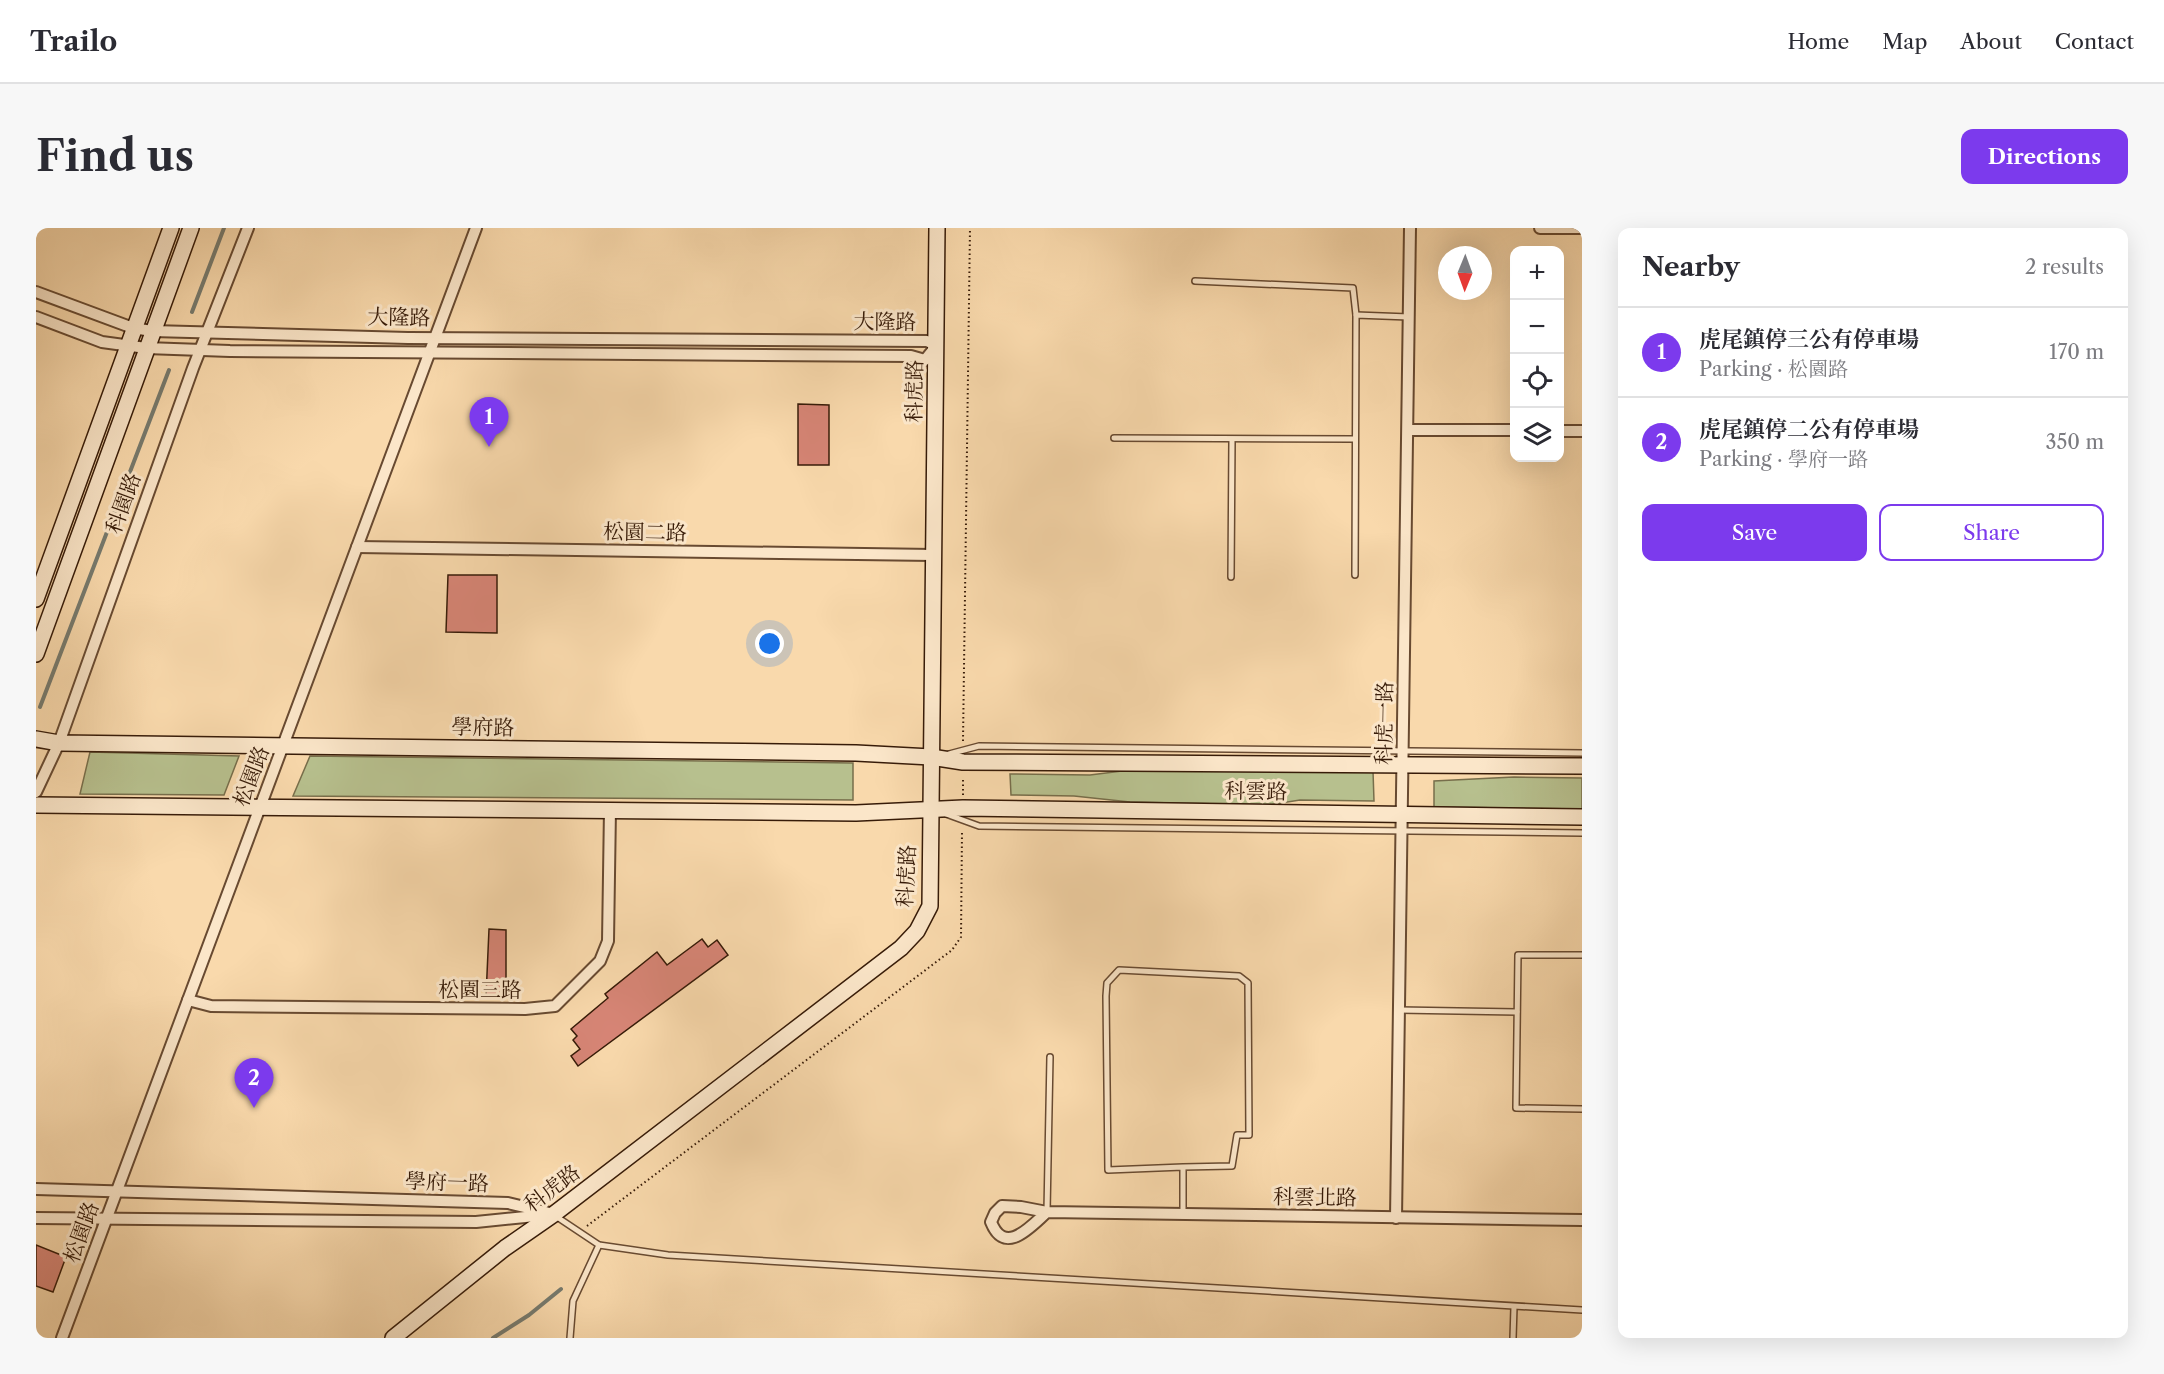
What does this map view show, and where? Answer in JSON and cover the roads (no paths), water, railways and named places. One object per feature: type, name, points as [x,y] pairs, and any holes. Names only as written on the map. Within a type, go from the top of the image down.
[{"type":"street","points":[[36,599],[171,228]]},
{"type":"street","name":"科園路","points":[[36,654],[191,228]]},
{"type":"street","name":"科園路","points":[[36,792],[59,743],[201,350],[249,228]]},
{"type":"street","name":"松園路","points":[[62,1338],[476,228]]},
{"type":"street","name":"科虎路","points":[[393,1338],[505,1248],[554,1214],[909,940],[926,918],[930,906],[937,228]]},
{"type":"street","name":"科虎一路","points":[[1396,1218],[1410,228]]},
{"type":"street","points":[[1540,228],[1582,228]]},
{"type":"street","name":"大隆路","points":[[36,292],[133,328],[152,331],[435,337],[927,341],[936,346],[925,360],[911,356],[201,350],[146,348],[102,342],[36,317]]},
{"type":"street","points":[[1408,430],[1510,430]]},
{"type":"street","points":[[1564,430],[1582,431]]},
{"type":"street","name":"松園二路","points":[[357,547],[933,555]]},
{"type":"street","name":"學府路","points":[[36,739],[59,743],[856,753],[931,757]]},
{"type":"street","name":"科雲路","points":[[931,757],[1403,758],[1582,766]]},
{"type":"street","points":[[36,805],[856,813],[930,810]]},
{"type":"street","name":"松園三路","points":[[188,1000],[211,1006],[525,1009],[555,1006],[600,961],[608,941],[610,809]]},
{"type":"street","name":"科雲路","points":[[930,810],[962,814],[1402,822],[1582,818]]},
{"type":"street","name":"學府一路","points":[[36,1189],[508,1203],[554,1214]]},
{"type":"street","name":"科雲北路","points":[[1047,1212],[1020,1235],[1010,1239],[999,1235],[991,1222],[995,1213],[1002,1206],[1047,1212],[1582,1220]]},
{"type":"street","name":"學府一路","points":[[36,1218],[476,1222],[554,1214]]},
{"type":"lane","points":[[1196,280],[1353,288],[1356,315],[1355,575]]},
{"type":"lane","points":[[1356,315],[1409,316]]},
{"type":"lane","points":[[1114,438],[1354,439]]},
{"type":"lane","points":[[1231,577],[1232,440]]},
{"type":"lane","points":[[1403,758],[1582,753]]},
{"type":"lane","points":[[1402,822],[1582,833]]},
{"type":"lane","points":[[1582,955],[1518,955],[1516,1108],[1582,1108]]},
{"type":"lane","points":[[1119,970],[1239,976],[1248,983],[1249,1135],[1237,1135],[1232,1166],[1183,1167],[1108,1170],[1106,996],[1107,983],[1119,970]]},
{"type":"lane","points":[[1399,1010],[1517,1012]]},
{"type":"lane","points":[[1047,1212],[1050,1057]]},
{"type":"lane","points":[[1183,1167],[1183,1215]]},
{"type":"lane","points":[[554,1214],[599,1245],[668,1255],[1582,1310]]},
{"type":"lane","points":[[570,1338],[573,1301],[599,1245]]},
{"type":"lane","points":[[1512,1338],[1515,1306]]},
{"type":"waterway","points":[[192,312],[224,228]]},
{"type":"waterway","points":[[40,707],[169,370]]},
{"type":"waterway","points":[[493,1338],[529,1315],[561,1289]]},
{"type":"place","name":"虎尾鎮停三公有停車場","points":[[489,447]]},
{"type":"place","name":"虎尾鎮停二公有停車場","points":[[254,1108]]}]
